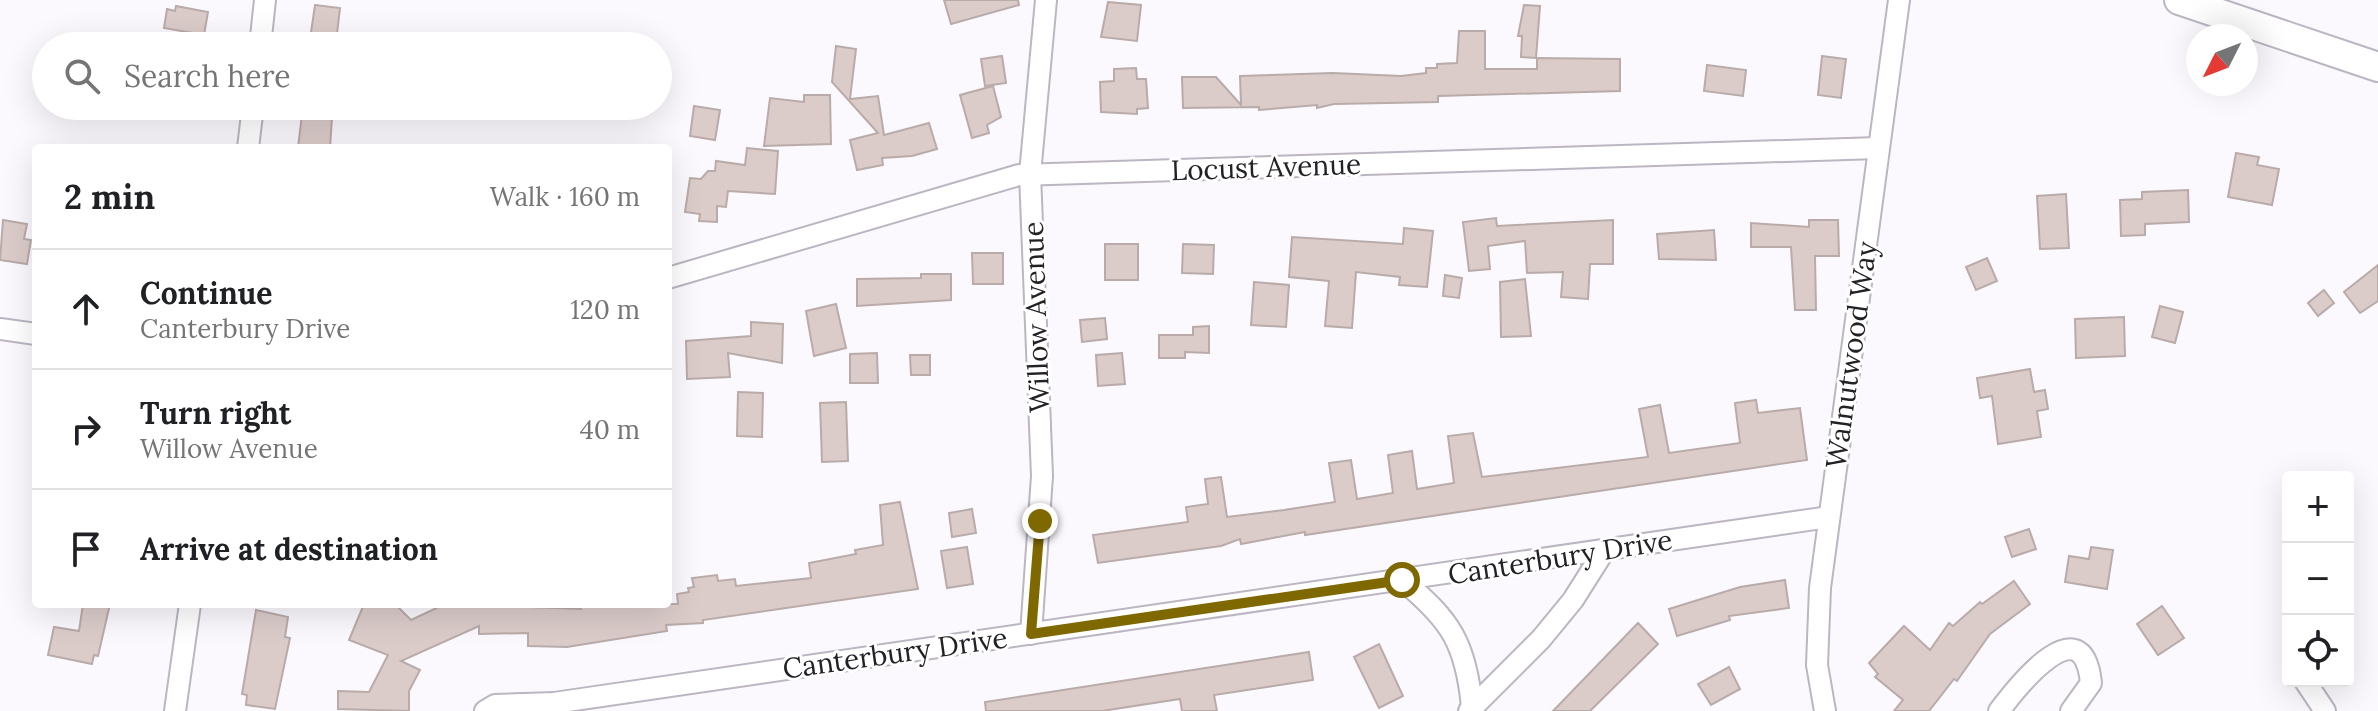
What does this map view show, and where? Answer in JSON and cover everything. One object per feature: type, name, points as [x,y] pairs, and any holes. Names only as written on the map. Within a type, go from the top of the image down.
[{"type":"main road","points":[[2179,0],[2378,67]]},
{"type":"street","points":[[262,32],[265,0]]},
{"type":"street","name":"Willow Avenue","points":[[1031,634],[1042,476],[1030,174],[1046,0]]},
{"type":"street","name":"Walnutwood Way","points":[[1825,711],[1817,665],[1817,624],[1899,0]]},
{"type":"street","points":[[248,144],[251,120]]},
{"type":"street","name":"Locust Avenue","points":[[672,277],[997,180],[1030,174],[1878,148]]},
{"type":"street","points":[[0,329],[32,333]]},
{"type":"street","name":"Canterbury Drive","points":[[485,711],[495,705],[554,703],[1829,517]]},
{"type":"street","points":[[1471,709],[1541,639],[1573,600],[1604,551]]},
{"type":"street","points":[[1402,580],[1431,603],[1460,644],[1471,709]]},
{"type":"street","points":[[175,711],[189,608]]},
{"type":"street","points":[[1999,711],[2043,660],[2066,650],[2079,654],[2089,666],[2091,683],[2071,711]]},
{"type":"street","points":[[2309,687],[2325,711]]},
{"type":"building","points":[[944,0],[1018,0],[1019,5],[951,24]]},
{"type":"building","points":[[1108,2],[1141,5],[1137,41],[1101,37]]},
{"type":"building","points":[[315,5],[340,8],[337,32],[311,32]]},
{"type":"building","points":[[1524,5],[1540,6],[1536,58],[1521,57],[1522,36],[1518,36]]},
{"type":"building","points":[[176,6],[208,12],[205,32],[164,28],[167,9],[175,11]]},
{"type":"building","points":[[1459,31],[1485,31],[1485,69],[1537,69],[1537,58],[1620,59],[1620,91],[1438,96],[1438,102],[1334,104],[1317,108],[1317,105],[1259,110],[1259,107],[1183,108],[1182,77],[1216,77],[1241,105],[1240,76],[1333,73],[1401,76],[1426,73],[1426,68],[1437,68],[1437,64],[1457,63]]},
{"type":"building","points":[[836,46],[856,49],[850,99],[878,96],[884,135],[929,123],[937,149],[912,156],[882,158],[883,165],[857,170],[850,140],[878,133],[832,82]]},
{"type":"building","points":[[1002,56],[1006,83],[985,86],[981,59]]},
{"type":"building","points":[[1822,56],[1846,59],[1841,98],[1818,95]]},
{"type":"building","points":[[1707,65],[1746,70],[1743,96],[1704,91]]},
{"type":"building","points":[[1136,68],[1137,79],[1146,79],[1148,108],[1137,109],[1137,114],[1101,112],[1100,82],[1114,81],[1114,69]]},
{"type":"building","points":[[993,86],[1001,117],[987,125],[989,133],[972,138],[960,95]]},
{"type":"building","points":[[804,95],[830,95],[831,144],[764,146],[770,98],[804,102]]},
{"type":"building","points":[[694,106],[720,110],[715,140],[690,136]]},
{"type":"building","points":[[301,120],[332,120],[330,144],[298,144]]},
{"type":"building","points":[[747,148],[778,151],[775,194],[728,191],[726,207],[717,206],[717,222],[699,221],[700,214],[685,212],[690,178],[701,179],[708,171],[715,171],[716,161],[745,165]]},
{"type":"building","points":[[2236,153],[2259,157],[2257,165],[2279,169],[2272,205],[2228,197]]},
{"type":"building","points":[[2188,190],[2189,222],[2145,224],[2145,235],[2121,236],[2120,200],[2142,199],[2142,192]]},
{"type":"building","points":[[2066,194],[2069,248],[2040,249],[2037,196]]},
{"type":"building","points":[[1496,218],[1497,226],[1613,220],[1613,264],[1590,264],[1588,299],[1561,297],[1563,272],[1527,273],[1525,241],[1488,246],[1490,269],[1469,271],[1463,222]]},
{"type":"building","points":[[3,220],[27,224],[24,239],[31,240],[27,264],[0,260]]},
{"type":"building","points":[[1809,220],[1838,220],[1839,256],[1815,256],[1816,310],[1795,310],[1791,247],[1751,247],[1751,223],[1809,227]]},
{"type":"building","points":[[1404,228],[1433,231],[1427,287],[1399,285],[1400,277],[1356,272],[1352,328],[1325,326],[1329,281],[1289,277],[1292,237],[1403,244]]},
{"type":"building","points":[[1714,230],[1716,260],[1659,259],[1657,234]]},
{"type":"building","points":[[1105,244],[1138,244],[1138,280],[1105,280]]},
{"type":"building","points":[[1183,244],[1214,245],[1213,274],[1182,273]]},
{"type":"building","points":[[972,253],[1003,253],[1003,284],[973,284]]},
{"type":"building","points":[[1987,258],[1997,281],[1976,290],[1966,267]]},
{"type":"building","points":[[2378,265],[2378,301],[2360,313],[2344,292]]},
{"type":"building","points":[[921,274],[951,274],[951,300],[857,306],[857,279],[921,278]]},
{"type":"building","points":[[1445,275],[1462,278],[1459,298],[1443,296]]},
{"type":"building","points":[[1525,279],[1531,336],[1501,337],[1500,282]]},
{"type":"building","points":[[1254,282],[1289,285],[1286,327],[1251,325]]},
{"type":"building","points":[[2324,290],[2334,303],[2318,316],[2308,303]]},
{"type":"building","points":[[836,304],[846,348],[814,356],[806,311]]},
{"type":"building","points":[[2160,306],[2183,312],[2175,343],[2152,337]]},
{"type":"building","points":[[2124,317],[2125,356],[2076,358],[2075,319]]},
{"type":"building","points":[[1105,318],[1107,339],[1082,342],[1080,320]]},
{"type":"building","points":[[751,322],[783,324],[782,363],[728,353],[730,377],[687,379],[686,341],[751,336]]},
{"type":"building","points":[[1209,326],[1209,353],[1185,352],[1185,358],[1159,358],[1159,335],[1193,335],[1193,327]]},
{"type":"building","points":[[877,353],[878,383],[850,383],[850,354]]},
{"type":"building","points":[[1122,353],[1125,384],[1098,386],[1096,355]]},
{"type":"building","points":[[910,355],[930,355],[930,375],[911,375]]},
{"type":"building","points":[[2030,369],[2034,392],[2045,390],[2048,409],[2037,411],[2041,437],[1998,444],[1992,396],[1980,398],[1977,378]]},
{"type":"building","points":[[738,392],[763,393],[762,437],[737,436]]},
{"type":"building","points":[[1756,400],[1758,413],[1800,408],[1807,460],[1305,535],[1305,532],[1241,544],[1240,539],[1221,546],[1098,563],[1093,535],[1188,522],[1186,507],[1208,504],[1205,479],[1221,477],[1227,517],[1284,510],[1335,502],[1329,463],[1351,460],[1357,499],[1393,493],[1388,455],[1412,451],[1417,489],[1454,483],[1448,436],[1473,433],[1482,477],[1648,457],[1639,409],[1660,405],[1669,453],[1740,443],[1735,403]]},
{"type":"building","points":[[846,402],[848,461],[822,462],[820,403]]},
{"type":"building","points":[[900,502],[918,589],[703,620],[703,623],[666,625],[667,631],[567,647],[528,646],[528,633],[479,634],[479,626],[401,661],[420,670],[409,691],[409,711],[338,709],[338,691],[369,692],[388,655],[349,640],[362,608],[399,608],[411,620],[436,608],[672,608],[672,604],[678,604],[677,594],[689,592],[688,588],[694,587],[692,578],[717,575],[718,581],[735,579],[736,586],[811,578],[809,563],[883,545],[880,505]]},
{"type":"building","points":[[972,509],[976,533],[952,537],[949,513]]},
{"type":"building","points":[[2029,529],[2036,549],[2012,557],[2005,537]]},
{"type":"building","points":[[967,547],[973,584],[947,588],[941,551]]},
{"type":"building","points":[[2091,547],[2113,550],[2107,589],[2065,582],[2069,556],[2089,559]]},
{"type":"building","points":[[1785,580],[1789,608],[1729,616],[1730,620],[1677,636],[1669,609],[1740,587]]},
{"type":"building","points":[[2014,581],[2030,604],[1990,634],[1957,681],[1954,679],[1929,711],[1894,711],[1903,700],[1875,677],[1878,674],[1869,663],[1904,626],[1930,650],[1949,623],[1953,626],[1980,602],[1982,604]]},
{"type":"building","points":[[2162,606],[2184,638],[2158,655],[2137,624]]},
{"type":"building","points":[[82,608],[109,608],[98,656],[94,655],[92,664],[48,655],[54,627],[79,631]]},
{"type":"building","points":[[256,610],[288,617],[285,637],[290,638],[275,709],[246,705],[247,695],[242,694]]},
{"type":"building","points":[[1638,623],[1658,644],[1590,711],[1553,711]]},
{"type":"building","points":[[1379,644],[1403,696],[1379,708],[1354,657]]},
{"type":"building","points":[[1309,652],[1313,680],[1214,695],[1217,711],[1182,711],[1180,699],[1102,711],[986,711],[985,702]]},
{"type":"building","points":[[1729,667],[1740,689],[1711,705],[1698,684]]},
{"type":"route","points":[[1040,521],[1031,634],[1402,580]]}]
